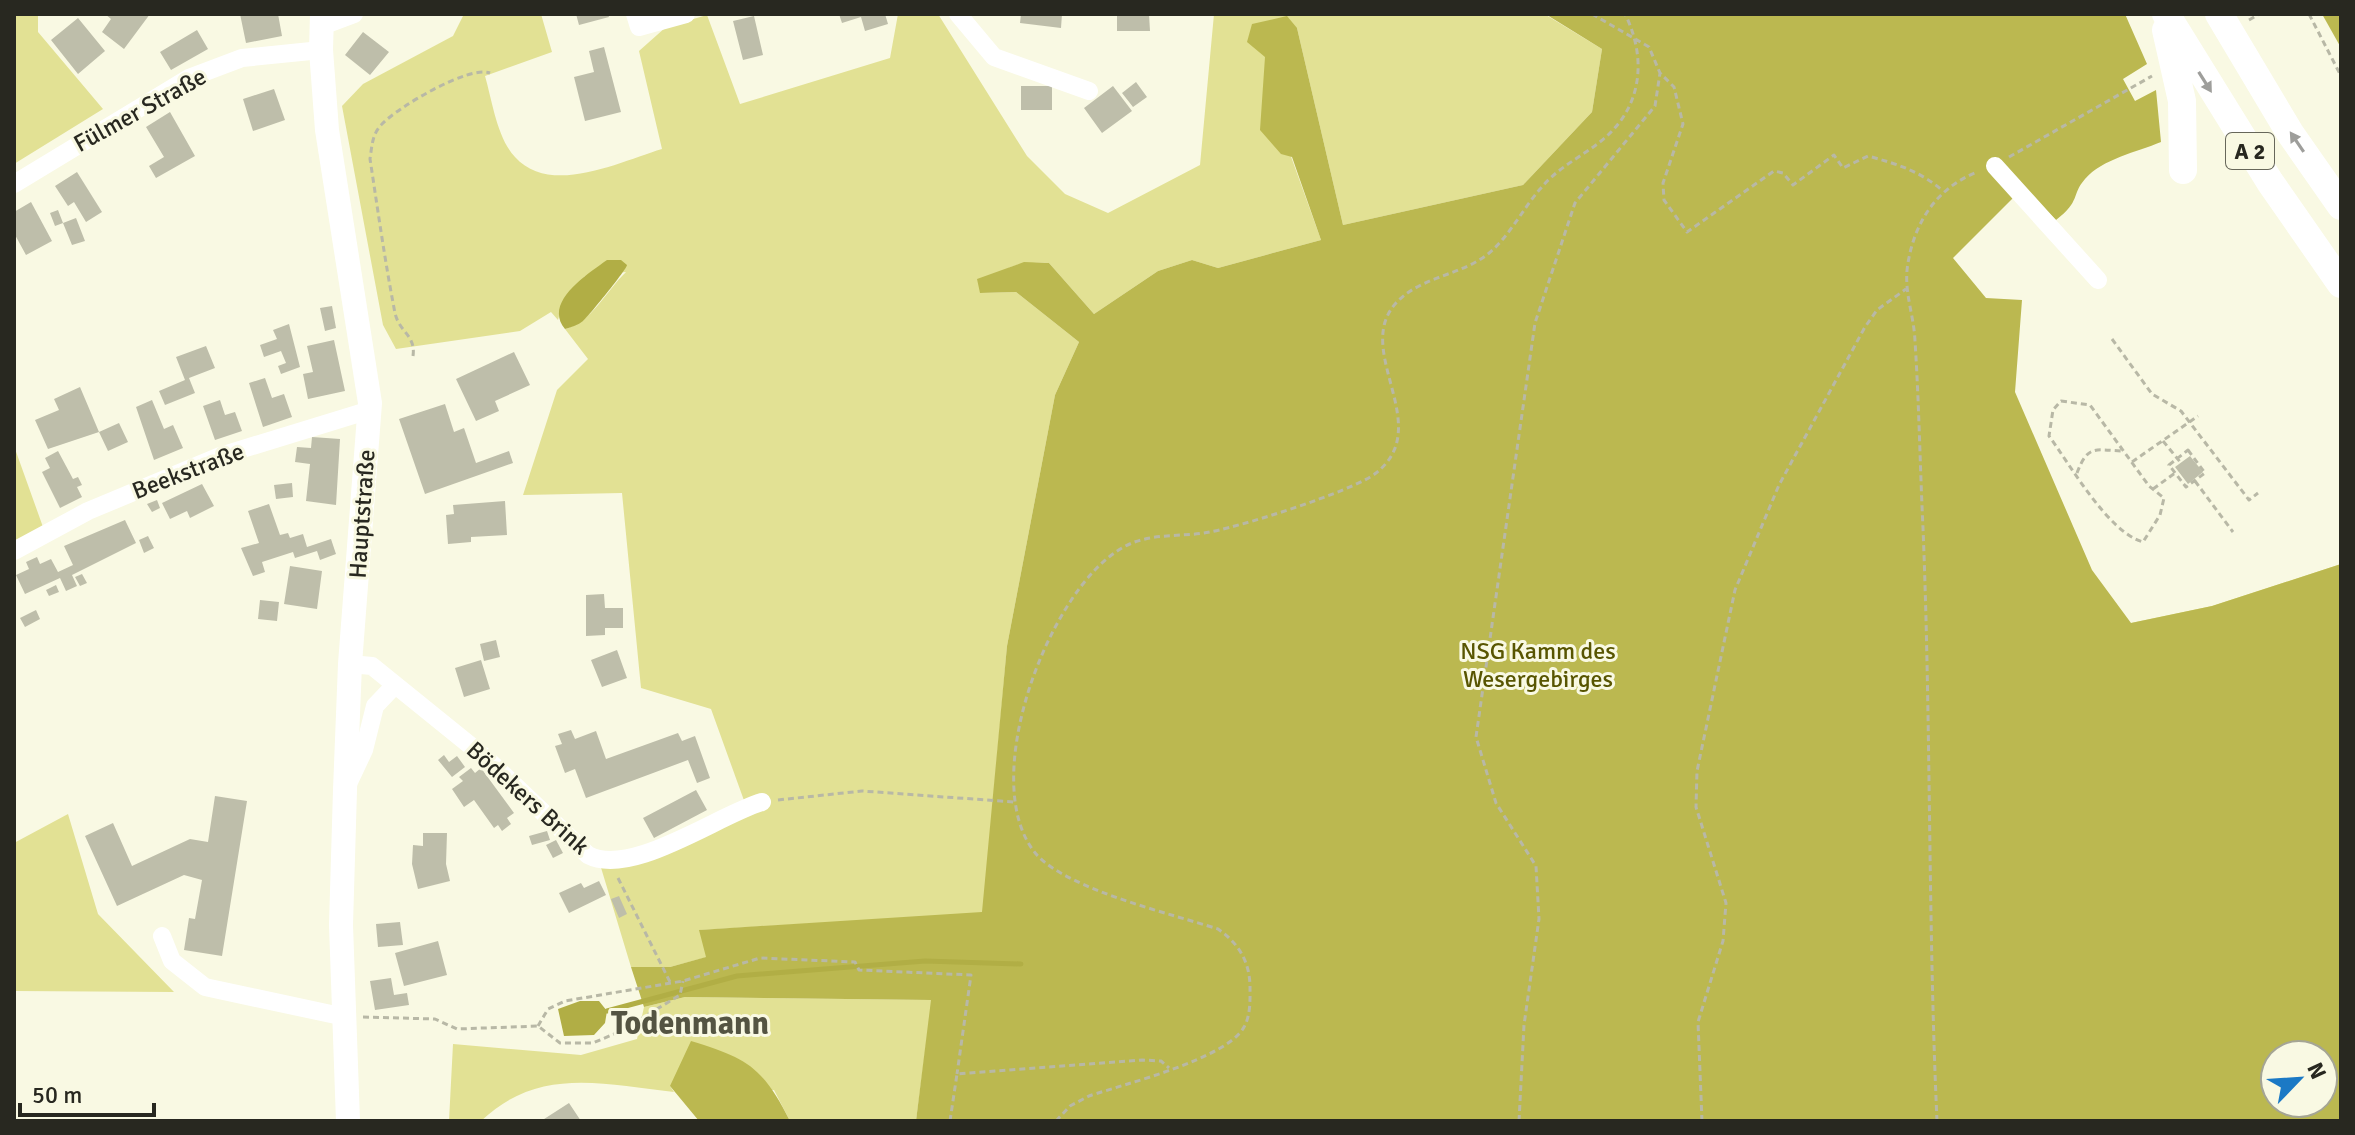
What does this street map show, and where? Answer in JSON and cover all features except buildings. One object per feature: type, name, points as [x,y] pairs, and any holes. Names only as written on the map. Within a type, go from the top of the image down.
[{"type":"highway","points":[[2164,14],[2182,101],[2183,170]]},
{"type":"highway","name":"A 2","points":[[2164,14],[2270,182],[2341,284]]},
{"type":"highway","name":"A 2","points":[[2219,14],[2290,133],[2341,206]]},
{"type":"main road","name":"Hauptstraße","points":[[322,20],[327,130],[370,410],[350,664],[345,790],[341,925],[348,1121]]},
{"type":"street","points":[[322,20],[354,14]]},
{"type":"street","points":[[635,14],[639,27],[686,14]]},
{"type":"street","points":[[958,14],[994,57],[1089,91]]},
{"type":"street","name":"Fülmer Straße","points":[[14,184],[189,78],[242,58],[321,50]]},
{"type":"street","points":[[1995,166],[2098,280]]},
{"type":"street","name":"Beekstraße","points":[[14,551],[88,511],[220,456],[370,410]]},
{"type":"street","name":"Bödekers Brink","points":[[350,664],[372,666],[487,759],[588,855],[599,861],[650,852],[762,802]]},
{"type":"street","points":[[345,790],[364,750],[375,706],[395,685]]},
{"type":"street","points":[[162,936],[172,961],[205,987],[345,1017]]},
{"type":"path","points":[[1592,14],[1649,47],[1660,73],[1674,87],[1683,124],[1663,183],[1664,200],[1687,232],[1774,171],[1783,173],[1793,185],[1834,155],[1843,168],[1868,156],[1904,166],[1923,174],[1943,191]]},
{"type":"path","points":[[1056,1121],[1070,1106],[1089,1096],[1216,1050],[1236,1038],[1245,1026],[1250,982],[1246,959],[1233,939],[1218,929],[1106,893],[1039,857],[1022,833],[1014,802],[1015,753],[1033,677],[1054,628],[1090,573],[1123,547],[1143,539],[1225,529],[1354,485],[1376,473],[1390,457],[1399,419],[1381,339],[1383,320],[1397,302],[1418,285],[1469,266],[1490,253],[1542,186],[1569,161],[1606,137],[1634,98],[1639,66],[1634,38],[1625,14]]},
{"type":"path","points":[[2309,14],[2341,76]]},
{"type":"path","points":[[413,356],[410,333],[396,320],[370,159],[372,142],[383,122],[418,100],[469,72],[480,70],[490,73]]},
{"type":"path","points":[[1519,1121],[1524,1025],[1539,919],[1536,866],[1496,803],[1476,737],[1535,323],[1575,203],[1655,106],[1660,73]]},
{"type":"path","points":[[1702,1121],[1698,1022],[1723,941],[1726,903],[1696,807],[1697,771],[1735,590],[1779,485],[1865,327],[1877,310],[1906,289],[1915,336],[1925,581],[1930,963],[1937,1121]]},
{"type":"path","points":[[2112,339],[2152,394],[2181,411],[2249,500],[2258,493]]},
{"type":"path","points":[[2061,401],[2090,405],[2123,451],[2164,498],[2160,515],[2143,542],[2131,539],[2105,513],[2049,436],[2053,410],[2061,401]]},
{"type":"path","points":[[2132,463],[2198,416]]},
{"type":"path","points":[[2163,441],[2179,461]]},
{"type":"path","points":[[2077,474],[2084,454],[2091,450],[2123,451]]},
{"type":"path","points":[[2188,450],[2205,473],[2186,487],[2169,465],[2179,461],[2188,450]]},
{"type":"path","points":[[2153,489],[2175,473]]},
{"type":"path","points":[[2195,481],[2233,532]]},
{"type":"path","points":[[762,802],[862,791],[1014,802]]},
{"type":"path","points":[[609,860],[670,982]]},
{"type":"path","points":[[538,1026],[548,1009],[565,1001],[683,981],[760,958],[855,962],[859,970],[971,975],[950,1121]]},
{"type":"path","points":[[345,1017],[435,1019],[457,1029],[538,1026],[560,1043],[593,1043],[621,1031],[680,995],[683,981]]},
{"type":"path","points":[[957,1074],[1142,1060],[1161,1061],[1169,1068]]},
{"type":"green space","points":[[14,14],[38,14],[38,32],[103,109],[14,164]]},
{"type":"green space","points":[[464,14],[541,14],[552,52],[485,76],[499,129],[515,157],[530,169],[567,175],[607,167],[662,149],[639,51],[666,27],[707,15],[740,104],[890,58],[898,14],[938,14],[1027,156],[1065,194],[1108,213],[1200,165],[1214,14],[1538,14],[1546,15],[1602,49],[1592,112],[1523,185],[1343,225],[1297,28],[1265,56],[1265,84],[1321,240],[1218,268],[1192,260],[1158,271],[1094,314],[1049,263],[1026,263],[1003,271],[980,293],[1016,292],[1079,342],[1055,395],[1007,646],[993,803],[1916,204],[2022,682],[2131,623],[2212,606],[2341,564],[2341,1121],[2328,1119],[2339,1119],[2339,1039],[2259,1039],[2259,1109],[975,914],[700,930],[707,957],[670,967],[631,967],[599,861],[629,865],[746,806],[711,709],[641,688],[622,493],[523,495],[557,390],[588,359],[565,329],[591,313],[626,272],[585,276],[563,301],[558,320],[551,312],[520,331],[396,349],[383,325],[342,106],[363,84],[453,36]]},
{"type":"green space","name":"NSG Kamm des Wesergebirges","points":[[1538,14],[2125,14],[2147,64],[2123,79],[2135,101],[2156,90],[2161,142],[2110,161],[2092,172],[2069,208],[2056,220],[2023,188],[1953,258],[1986,298],[2022,300],[2015,392],[2092,570],[2131,623],[2212,606],[2341,564],[2341,1121],[916,1121],[931,1000],[685,997],[644,1007],[631,967],[670,967],[706,957],[699,930],[982,912],[1007,646],[1055,395],[1079,342],[1016,292],[980,293],[977,279],[1024,262],[1049,263],[1094,314],[1158,271],[1192,260],[1218,268],[1321,240],[1292,157],[1281,154],[1260,130],[1265,57],[1247,42],[1252,24],[1287,16],[1297,28],[1343,225],[1523,185],[1592,112],[1602,49],[1547,15]]},
{"type":"green space","points":[[2322,14],[2341,14],[2341,49],[2340,46]]},
{"type":"green space","points":[[14,446],[43,527],[14,544]]},
{"type":"green space","points":[[68,814],[98,914],[174,992],[14,991],[14,843]]},
{"type":"green space","points":[[685,997],[932,1000],[916,1121],[790,1121],[774,1090],[670,1086],[674,1092],[572,1083],[526,1092],[481,1121],[449,1121],[453,1044],[581,1055],[637,1039],[644,1007]]},
{"type":"green space","points":[[691,1041],[726,1053],[751,1067],[771,1088],[790,1121],[699,1121],[670,1086]]},
{"type":"shaded area","points":[[607,260],[621,260],[627,265],[586,318],[565,329],[559,309],[563,300],[570,290]]},
{"type":"shaded area","points":[[580,1001],[599,1001],[607,1011],[605,1023],[594,1035],[564,1036],[558,1009]]},
{"type":"waterway","points":[[607,1011],[737,976],[925,961],[1021,964]]},
{"type":"district","name":"Todenmann","points":[[690,1023]]}]
